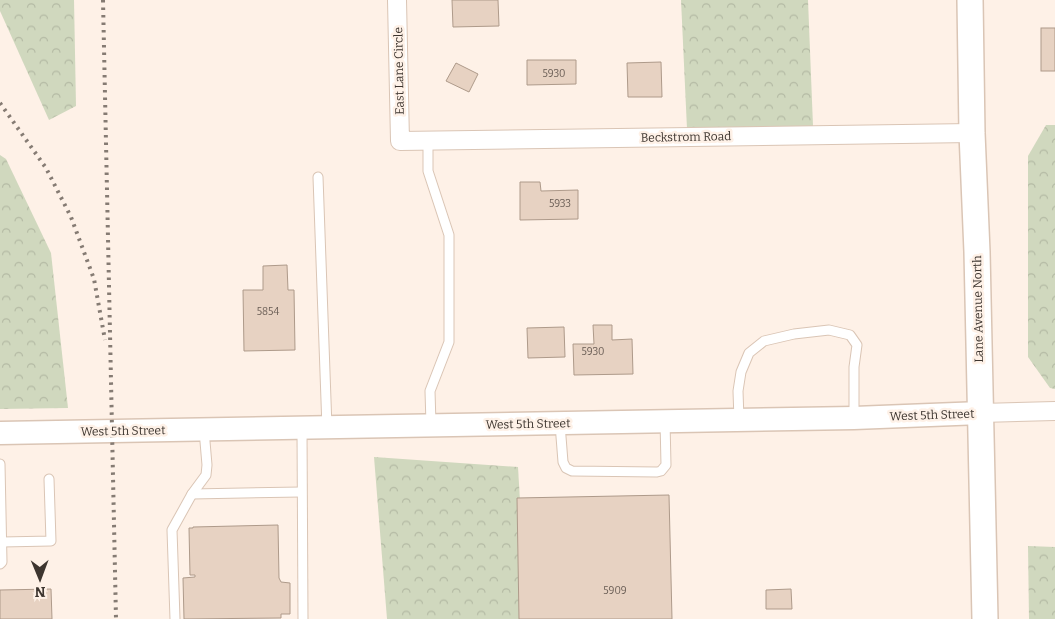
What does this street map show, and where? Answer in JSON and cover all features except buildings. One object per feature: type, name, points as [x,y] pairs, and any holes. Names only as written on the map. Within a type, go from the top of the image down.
[{"type":"main road","name":"Lane Avenue North","points":[[970,0],[986,619]]},
{"type":"street","name":"East Lane Circle","points":[[398,0],[400,141]]},
{"type":"street","name":"Beckstrom Road","points":[[400,141],[972,133]]},
{"type":"street","name":"West 5th Street","points":[[0,433],[854,418],[1055,411]]},
{"type":"lane","points":[[428,141],[428,171],[449,235],[449,342],[430,391],[431,426]]},
{"type":"lane","points":[[318,177],[327,428]]},
{"type":"lane","points":[[739,420],[738,391],[741,372],[749,353],[764,341],[794,334],[829,330],[850,335],[857,345],[854,367],[854,418]]},
{"type":"lane","points":[[560,424],[563,462],[566,468],[572,471],[657,472],[661,471],[666,465],[665,421]]},
{"type":"lane","points":[[302,428],[303,619]]},
{"type":"lane","points":[[175,619],[172,530],[192,494],[206,474],[204,430]]},
{"type":"lane","points":[[0,464],[2,542],[2,562],[0,564]]},
{"type":"lane","points":[[2,542],[51,541],[49,479]]},
{"type":"lane","points":[[192,494],[301,492]]},
{"type":"green space","points":[[0,0],[74,0],[76,106],[49,120],[0,11]]},
{"type":"green space","points":[[681,0],[808,0],[813,126],[687,129]]},
{"type":"green space","points":[[1046,125],[1055,125],[1055,389],[1050,388],[1028,357],[1028,156]]},
{"type":"green space","points":[[0,155],[6,159],[51,253],[68,408],[0,409]]},
{"type":"green space","points":[[374,457],[518,467],[527,619],[387,619]]},
{"type":"green space","points":[[1028,546],[1055,547],[1055,619],[1029,619]]},
{"type":"railway","points":[[103,0],[116,619]]},
{"type":"railway","points":[[0,103],[46,168],[71,217],[94,279],[105,340]]}]
